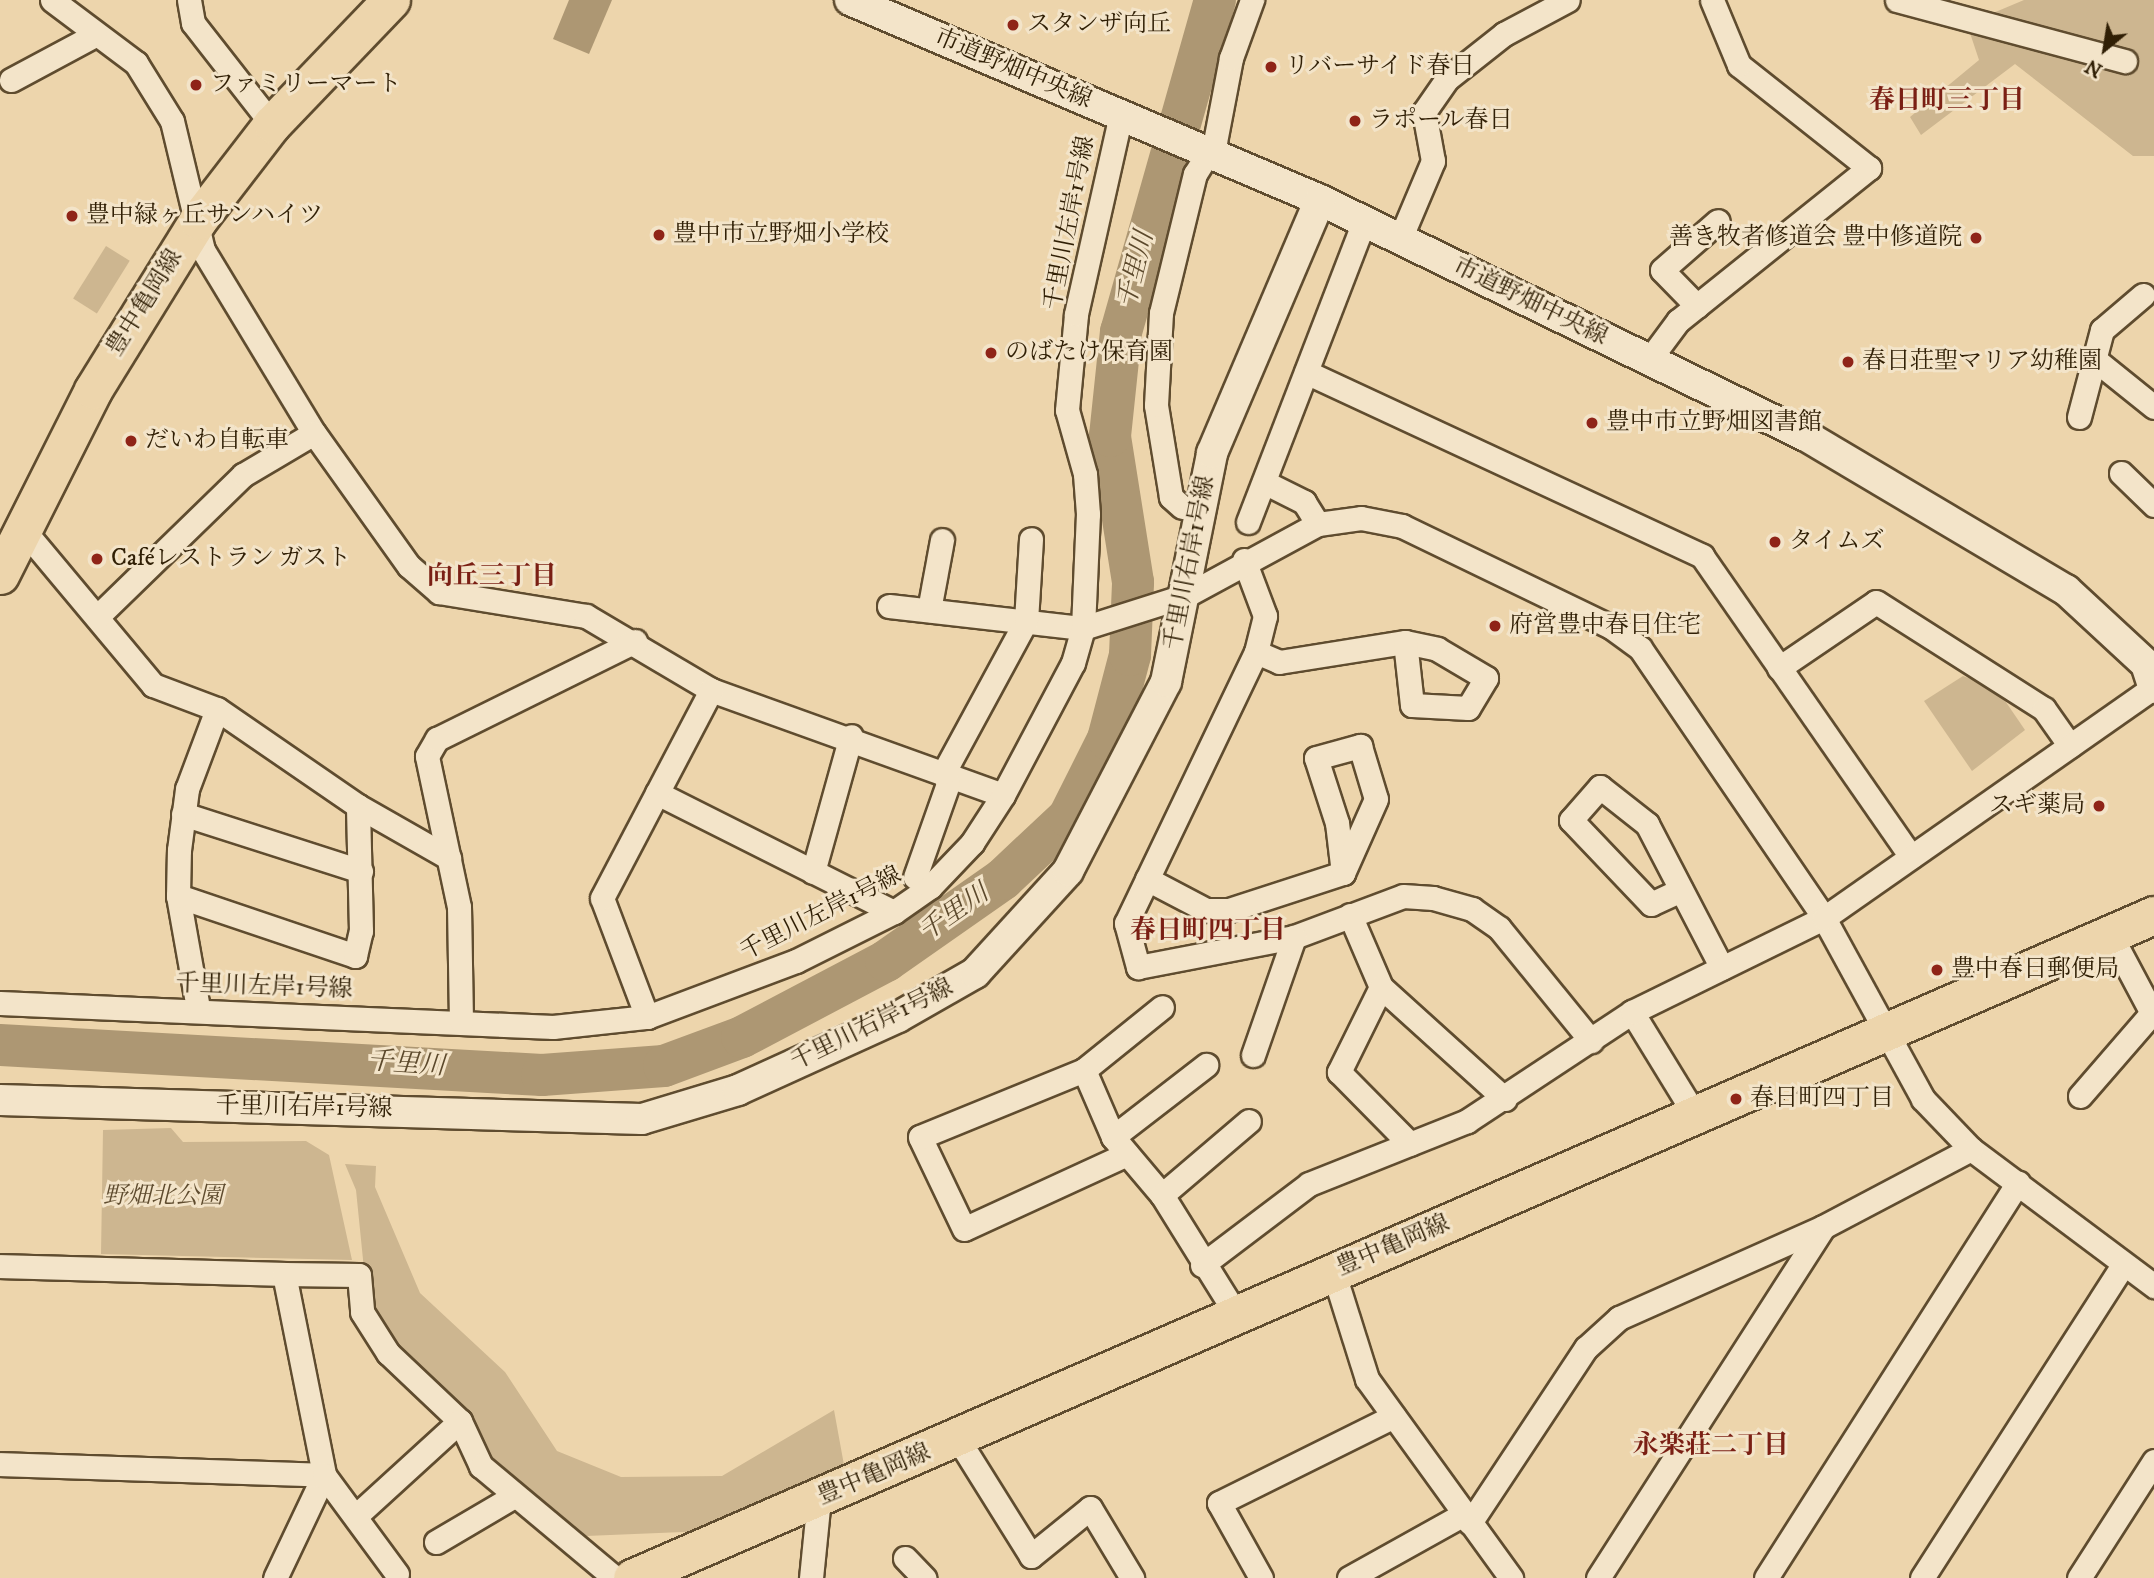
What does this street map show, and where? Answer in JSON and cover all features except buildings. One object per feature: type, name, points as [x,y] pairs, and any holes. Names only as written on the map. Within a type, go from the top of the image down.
[{"type":"main road","name":"豊中亀岡線","points":[[0,575],[21,527],[128,329],[198,220],[272,124],[391,0]]},
{"type":"main road","name":"豊中亀岡線","points":[[632,1578],[671,1570],[819,1498],[1238,1317],[1333,1271],[2154,915]]},
{"type":"street","points":[[52,0],[136,63],[172,121],[185,195],[198,220],[203,250],[314,433],[409,566],[439,592],[586,616],[635,641],[711,690],[851,736],[1003,794]]},
{"type":"street","points":[[189,0],[193,23],[272,124]]},
{"type":"street","name":"市道野畑中央線","points":[[850,0],[1320,200],[1808,438],[2066,590],[2146,664],[2154,687]]},
{"type":"street","name":"千里川右岸1号線","points":[[1182,507],[1171,497],[1157,413],[1158,330],[1175,241],[1252,0]]},
{"type":"street","points":[[1400,239],[1433,160],[1424,112],[1439,90],[1504,34],[1567,0]]},
{"type":"street","points":[[1649,359],[1697,306],[1869,168],[1739,65],[1712,0]]},
{"type":"street","points":[[1896,0],[2125,61]]},
{"type":"street","points":[[11,80],[94,34]]},
{"type":"street","name":"千里川左岸1号線","points":[[0,1003],[198,1008],[553,1027],[647,1017],[700,1002],[894,912],[972,844],[1003,794],[1073,663],[1089,626],[1085,474],[1067,410],[1076,314],[1125,117]]},
{"type":"street","name":"千里川右岸1号線","points":[[0,1100],[642,1119],[738,1090],[898,1017],[975,973],[1034,916],[1068,872],[1166,682],[1178,598],[1212,453],[1320,200]]},
{"type":"street","points":[[1248,522],[1364,222]]},
{"type":"street","points":[[1697,306],[1662,271],[1718,222]]},
{"type":"street","points":[[2079,417],[2092,358],[2102,330],[2143,295]]},
{"type":"street","points":[[2092,358],[2154,407]]},
{"type":"street","points":[[1306,372],[1702,556],[1911,857]]},
{"type":"street","points":[[97,617],[243,475],[314,433]]},
{"type":"street","points":[[2121,473],[2154,505]]},
{"type":"street","points":[[1264,482],[1304,502],[1318,524]]},
{"type":"street","points":[[889,606],[1089,626],[1178,598],[1244,560],[1318,524],[1361,517],[1402,526],[1611,627],[1640,648],[1824,918],[1889,1029],[1923,1099],[1971,1149],[2154,1286]]},
{"type":"street","points":[[21,527],[153,685],[217,709],[358,806],[449,858]]},
{"type":"street","points":[[915,877],[948,784],[944,772],[1026,621],[1031,538]]},
{"type":"street","points":[[929,610],[942,540]]},
{"type":"street","points":[[1244,560],[1265,616],[1256,652],[1126,923],[1138,967],[1294,937],[1403,896],[1472,909],[1499,928],[1591,1041]]},
{"type":"street","points":[[1779,668],[1876,602],[2044,709],[2070,746]]},
{"type":"street","points":[[461,1021],[459,907],[427,756],[437,738],[635,641]]},
{"type":"street","points":[[1256,652],[1279,662],[1405,642]]},
{"type":"street","points":[[1202,1265],[1309,1184],[1410,1144],[1505,1099],[1632,1012],[1824,918],[2154,687]]},
{"type":"street","points":[[647,1017],[602,898],[711,690]]},
{"type":"street","points":[[198,1008],[178,896],[183,814],[217,709]]},
{"type":"street","points":[[813,872],[851,736]]},
{"type":"street","points":[[1147,879],[1206,910],[1229,911],[1343,873],[1376,799],[1360,746],[1316,758],[1337,823],[1343,873]]},
{"type":"street","points":[[1681,890],[1651,904],[1572,820],[1600,787],[1647,824],[1722,968]]},
{"type":"street","points":[[657,793],[894,912]]},
{"type":"street","points":[[178,896],[355,956],[361,870],[358,806]]},
{"type":"street","points":[[183,814],[361,870]]},
{"type":"street","points":[[1350,915],[1381,986],[1505,1099]]},
{"type":"street","points":[[2080,1096],[2152,1013],[2110,934]]},
{"type":"street","points":[[1253,1055],[1294,937]]},
{"type":"street","points":[[1381,986],[1339,1072],[1410,1144]]},
{"type":"street","points":[[1162,1007],[1084,1070],[920,1137],[964,1228],[1120,1145],[1206,1065]]},
{"type":"street","points":[[1632,1012],[1695,1115]]},
{"type":"street","points":[[1084,1070],[1120,1145],[1162,1195],[1202,1265],[1238,1317]]},
{"type":"street","points":[[1162,1195],[1249,1121]]},
{"type":"street","points":[[1349,1578],[1396,1567],[1467,1519],[1586,1348],[1619,1318],[1823,1227],[1971,1149]]},
{"type":"street","points":[[1766,1578],[2018,1183]]},
{"type":"street","points":[[1598,1578],[1823,1227]]},
{"type":"street","points":[[1923,1578],[2123,1265]]},
{"type":"street","points":[[0,1266],[359,1275],[362,1312],[388,1353],[460,1421],[481,1466],[615,1578]]},
{"type":"street","points":[[1333,1271],[1367,1379],[1511,1578]]},
{"type":"street","points":[[284,1274],[324,1475],[358,1514],[397,1574]]},
{"type":"street","points":[[1261,1578],[1219,1503],[1394,1416]]},
{"type":"street","points":[[358,1514],[460,1421]]},
{"type":"street","points":[[958,1439],[1031,1556],[1090,1508],[1132,1578]]},
{"type":"street","points":[[2079,1578],[2154,1461]]},
{"type":"street","points":[[0,1464],[324,1475]]},
{"type":"street","points":[[275,1578],[324,1475]]},
{"type":"street","points":[[436,1542],[514,1496]]},
{"type":"street","points":[[811,1578],[819,1498]]},
{"type":"green space","points":[[2024,0],[2154,0],[2154,156],[2133,156],[2015,64],[1921,135],[1910,117],[1979,60],[1967,24]]},
{"type":"green space","points":[[106,246],[130,261],[97,313],[73,299]]},
{"type":"green space","points":[[1963,676],[1997,689],[2025,730],[1972,771],[1924,701]]},
{"type":"green space","name":"野畑北公園","points":[[171,1128],[183,1142],[306,1141],[329,1155],[352,1260],[101,1254],[103,1130]]},
{"type":"green space","points":[[345,1164],[376,1166],[375,1187],[420,1293],[505,1372],[557,1451],[621,1477],[722,1476],[834,1410],[844,1465],[707,1531],[586,1536],[480,1447],[388,1340],[367,1299],[356,1190]]},
{"type":"shaded area","points":[[569,0],[612,0],[589,54],[553,39]]},
{"type":"waterway","name":"千里川","points":[[0,1045],[542,1075],[664,1066],[742,1037],[886,961],[1003,879],[1069,817],[1108,739],[1130,655],[1133,582],[1110,436],[1121,332],[1215,0]]},
{"type":"place","name":"スタンザ向丘","points":[[1013,25]]},
{"type":"place","name":"リバーサイド春日","points":[[1271,67]]},
{"type":"place","name":"ファミリーマート","points":[[196,85]]},
{"type":"place","name":"ラポール春日","points":[[1355,121]]},
{"type":"place","name":"豊中緑ヶ丘サンハイツ","points":[[72,216]]},
{"type":"place","name":"豊中市立野畑小学校","points":[[659,235]]},
{"type":"place","name":"善き牧者修道会 豊中修道院","points":[[1976,238]]},
{"type":"place","name":"のばたけ保育園","points":[[991,353]]},
{"type":"place","name":"春日荘聖マリア幼稚園","points":[[1848,362]]},
{"type":"place","name":"豊中市立野畑図書館","points":[[1592,423]]},
{"type":"place","name":"だいわ自転車","points":[[131,441]]},
{"type":"place","name":"タイムズ","points":[[1775,542]]},
{"type":"place","name":"Caféレストラン ガスト","points":[[97,559]]},
{"type":"place","name":"府営豊中春日住宅","points":[[1495,626]]},
{"type":"place","name":"スギ薬局","points":[[2099,806]]},
{"type":"place","name":"豊中春日郵便局","points":[[1937,970]]},
{"type":"place","name":"春日町四丁目","points":[[1736,1099]]},
{"type":"district","name":"春日町三丁目","points":[[1947,101]]},
{"type":"district","name":"向丘三丁目","points":[[492,577]]},
{"type":"district","name":"春日町四丁目","points":[[1208,931]]},
{"type":"district","name":"永楽荘二丁目","points":[[1711,1446]]}]
